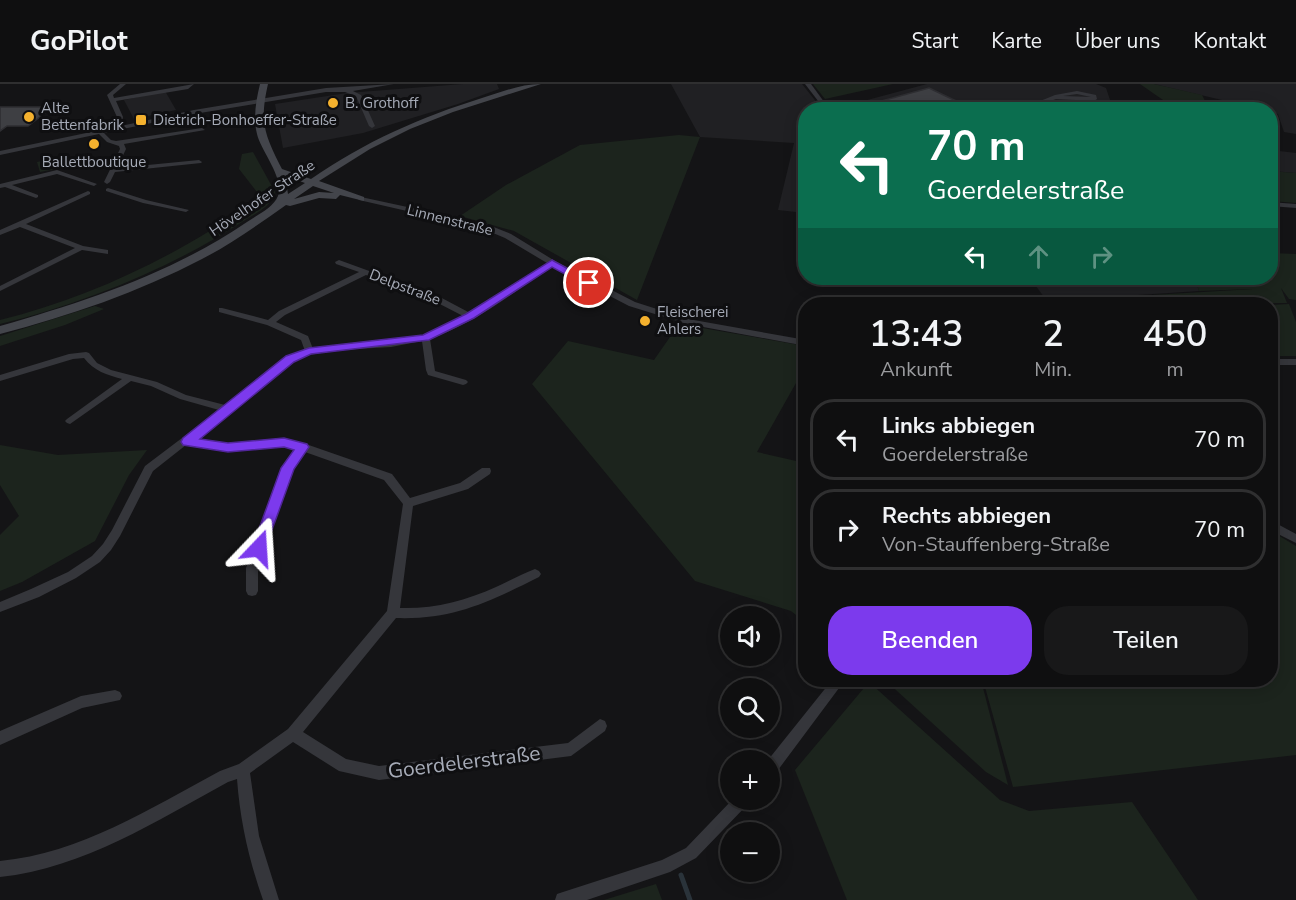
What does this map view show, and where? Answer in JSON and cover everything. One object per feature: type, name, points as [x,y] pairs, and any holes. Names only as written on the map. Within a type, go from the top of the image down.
[{"type":"main road","points":[[264,84],[260,100],[260,130],[265,149],[284,174],[336,196]]},
{"type":"main road","name":"Hövelhofer Straße","points":[[0,330],[53,314],[151,278],[197,257],[271,212],[367,148],[431,119],[537,84]]},
{"type":"main road","points":[[284,174],[311,172],[367,148]]},
{"type":"main road","points":[[271,212],[284,195],[284,174]]},
{"type":"main road","points":[[309,185],[361,200]]},
{"type":"main road","points":[[271,212],[298,200],[319,195],[361,200]]},
{"type":"street","points":[[118,127],[120,117],[110,95],[123,84]]},
{"type":"street","points":[[326,90],[339,84]]},
{"type":"street","points":[[0,153],[118,127],[260,100],[326,90],[346,90],[391,84]]},
{"type":"street","points":[[808,84],[822,102]]},
{"type":"street","points":[[112,100],[190,86],[194,95]]},
{"type":"street","points":[[346,90],[358,95],[372,126]]},
{"type":"street","points":[[1045,102],[1072,92],[1081,91],[1094,96],[1094,99],[1058,98]]},
{"type":"street","points":[[117,143],[202,130]]},
{"type":"street","points":[[100,132],[109,141],[122,145],[123,149],[106,188]]},
{"type":"street","points":[[112,170],[198,162]]},
{"type":"street","points":[[3,185],[57,172],[145,202],[186,210]]},
{"type":"street","points":[[0,233],[91,194],[84,190],[94,184]]},
{"type":"street","points":[[3,185],[36,196]]},
{"type":"street","name":"Linnenstraße","points":[[361,200],[483,226],[508,236],[552,263],[632,304],[687,321],[798,342]]},
{"type":"street","points":[[1278,205],[1296,206]]},
{"type":"street","points":[[20,224],[81,248],[105,252]]},
{"type":"street","points":[[0,289],[81,248]]},
{"type":"street","name":"Delpstraße","points":[[339,262],[435,298],[470,316]]},
{"type":"street","points":[[0,607],[44,589],[96,559],[116,533],[149,470],[160,459],[188,442],[290,359],[309,351],[425,338],[470,316],[552,263]]},
{"type":"street","points":[[270,323],[282,313],[366,272]]},
{"type":"street","points":[[222,310],[270,323],[305,338],[309,351]]},
{"type":"street","points":[[425,338],[430,349],[429,369],[431,373],[463,382]]},
{"type":"street","points":[[0,378],[72,356],[86,355],[94,365],[108,372],[154,384],[183,397],[229,409]]},
{"type":"street","points":[[1278,362],[1296,362]]},
{"type":"street","points":[[70,421],[131,377]]},
{"type":"street","points":[[0,868],[42,864],[95,843],[225,776],[243,770],[293,734],[393,613],[408,503],[388,477],[303,447],[284,443],[228,447],[188,442]]},
{"type":"street","points":[[252,591],[252,568],[256,556],[288,468],[303,447]]},
{"type":"street","points":[[408,503],[464,486],[486,471]]},
{"type":"street","points":[[1278,529],[1296,539]]},
{"type":"street","points":[[393,613],[422,615],[475,604],[535,574]]},
{"type":"street","points":[[780,756],[834,687]]},
{"type":"street","points":[[0,738],[81,702],[115,696]]},
{"type":"street","name":"Goerdelerstraße","points":[[293,734],[344,766],[379,773],[571,749],[600,726]]},
{"type":"street","points":[[243,770],[247,819],[255,856],[271,900]]},
{"type":"street","points":[[563,900],[665,867],[692,853],[733,810]]},
{"type":"shaded area","points":[[463,84],[497,84],[499,89],[363,133],[283,148],[275,104],[347,93]]},
{"type":"shaded area","points":[[671,84],[802,84],[816,102],[798,102],[798,212],[778,210],[794,143],[700,137]]},
{"type":"shaded area","points":[[813,84],[893,84],[825,99]]},
{"type":"shaded area","points":[[927,84],[1096,84],[1106,88],[1111,102],[860,102]]},
{"type":"shaded area","points":[[1140,84],[1154,84],[1202,95],[1206,102],[1166,102]]},
{"type":"shaded area","points":[[1154,84],[1296,84],[1296,134],[1284,132],[1278,114],[1278,102],[1230,102]]},
{"type":"shaded area","points":[[165,91],[176,110],[134,119],[124,100]]},
{"type":"shaded area","points":[[679,135],[700,137],[637,300],[514,231],[460,216],[506,185],[580,145]]},
{"type":"shaded area","points":[[1278,151],[1296,153],[1296,173],[1278,172]]},
{"type":"shaded area","points":[[253,152],[275,192],[270,202],[262,210],[186,255],[126,283],[63,306],[0,324],[0,320],[81,295],[159,260],[235,215],[248,205],[257,192],[239,169],[242,154]]},
{"type":"shaded area","points":[[65,156],[76,159],[72,166],[40,172],[37,162]]},
{"type":"shaded area","points":[[1278,172],[1296,173],[1296,203],[1278,202]]},
{"type":"shaded area","points":[[1278,253],[1296,254],[1296,300],[1289,299],[1281,288],[1287,303],[1278,303],[1278,297],[1118,297],[1253,289],[1199,291],[1197,285],[1278,285]]},
{"type":"shaded area","points":[[1035,285],[1197,285],[1199,291],[1108,297],[1044,297]]},
{"type":"shaded area","points":[[1289,304],[1296,322],[1296,356],[1278,356],[1278,305]]},
{"type":"shaded area","points":[[95,306],[104,309],[65,325],[0,346],[0,336]]},
{"type":"shaded area","points":[[679,324],[798,345],[798,379],[757,452],[798,461],[798,616],[780,606],[695,581],[532,384],[568,341],[654,360]]},
{"type":"shaded area","points":[[0,445],[58,455],[147,450],[129,475],[95,541],[22,582],[0,591],[0,535],[19,516],[0,485]]},
{"type":"shaded area","points":[[1278,535],[1296,546],[1296,755],[1013,787],[985,687],[1278,687]]},
{"type":"shaded area","points":[[865,687],[875,687],[1000,800],[1029,811],[1132,802],[1198,900],[847,900],[795,770]]},
{"type":"shaded area","points":[[893,687],[983,687],[1008,785],[986,772]]},
{"type":"shaded area","points":[[656,884],[662,900],[604,900]]},
{"type":"building","points":[[929,88],[958,102],[878,102]]},
{"type":"building","name":"Alte Bettenfabrik","points":[[0,107],[53,107],[28,126],[7,126],[0,131]]},
{"type":"waterway","points":[[681,875],[690,900]]},
{"type":"place","name":"B. Grothoff","points":[[333,103]]},
{"type":"place","name":"Alte Bettenfabrik","points":[[29,117]]},
{"type":"place","name":"Dietrich-Bonhoeffer-Straße","points":[[141,120]]},
{"type":"place","name":"Ballettboutique","points":[[94,144]]},
{"type":"place","name":"Fleischerei Ahlers","points":[[645,321]]},
{"type":"route","points":[[259,548],[288,468],[303,447],[284,443],[228,447],[188,442],[268,376],[290,359],[309,351],[425,338],[470,316],[552,263],[589,283]]}]
